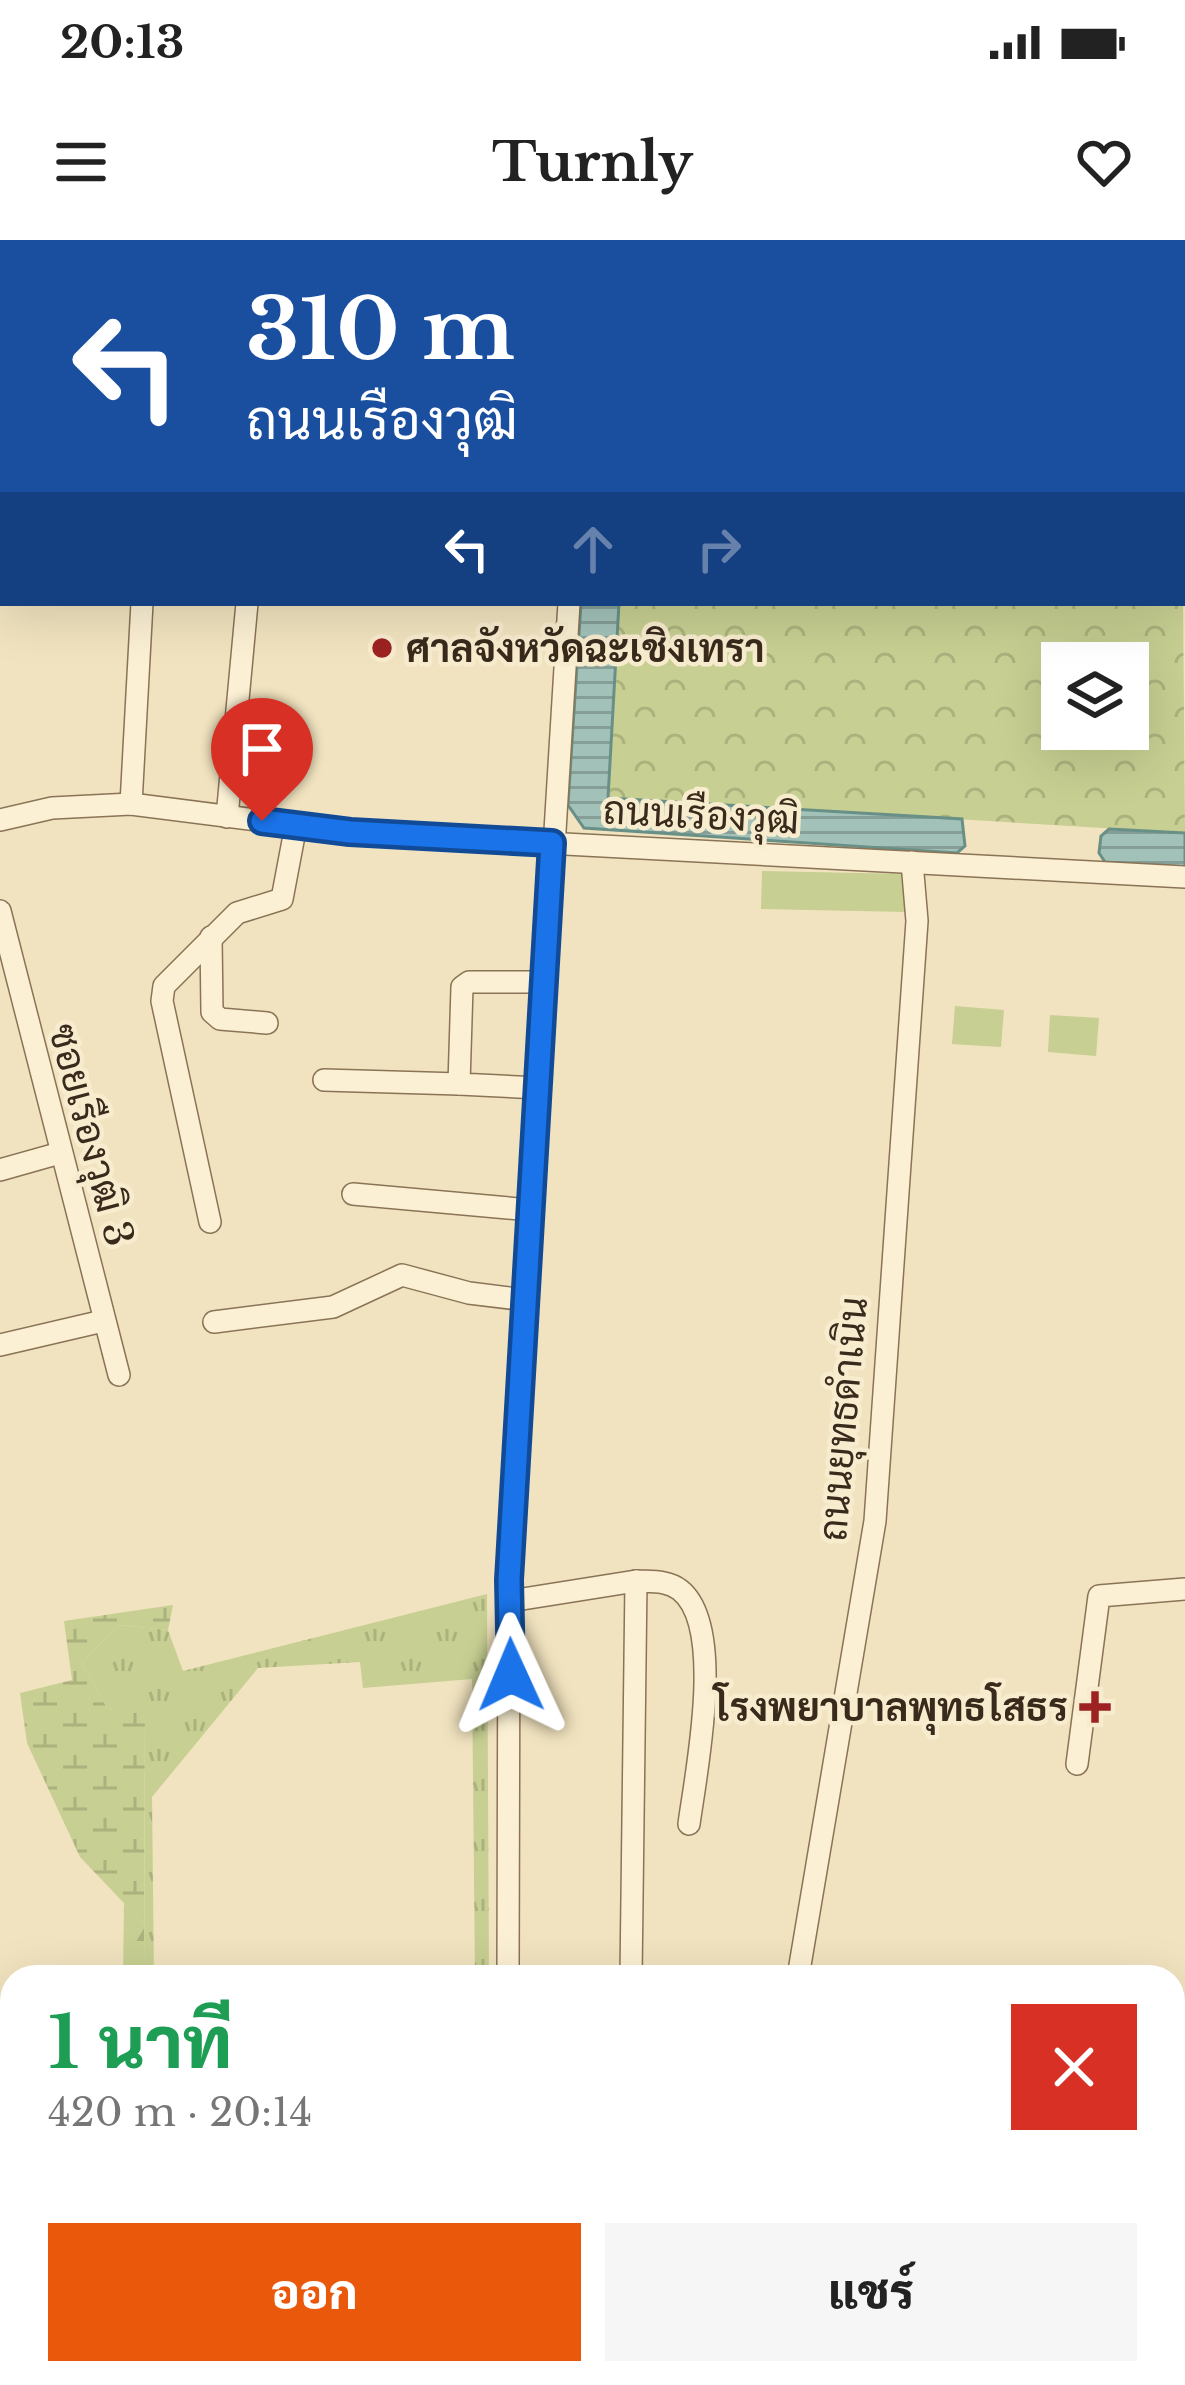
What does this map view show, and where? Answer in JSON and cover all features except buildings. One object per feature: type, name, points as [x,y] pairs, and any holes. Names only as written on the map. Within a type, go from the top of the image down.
[{"type":"street","points":[[131,804],[142,606]]},
{"type":"street","points":[[227,817],[247,606]]},
{"type":"street","points":[[508,1965],[510,1601],[569,606]]},
{"type":"street","name":"ถนนเรืองวุฒิ","points":[[0,820],[52,808],[131,804],[296,825],[552,843],[1185,877]]},
{"type":"street","points":[[210,1222],[162,1001],[164,986],[175,969],[237,913],[282,899],[296,825]]},
{"type":"street","name":"ถนนยุทธดำเนิน","points":[[800,1965],[875,1521],[916,922],[912,862]]},
{"type":"street","name":"ซอยเรืองวุฒิ 3","points":[[0,911],[9,998],[59,1153],[119,1375]]},
{"type":"street","points":[[211,937],[212,1012],[220,1019],[267,1023]]},
{"type":"street","points":[[459,1084],[464,983],[545,982]]},
{"type":"street","points":[[325,1079],[538,1088]]},
{"type":"street","points":[[0,1170],[59,1153]]},
{"type":"street","points":[[353,1194],[532,1210]]},
{"type":"street","points":[[214,1322],[333,1306],[402,1275],[470,1293],[526,1300]]},
{"type":"street","points":[[0,1345],[103,1322]]},
{"type":"street","points":[[510,1601],[635,1582],[668,1583],[682,1591],[702,1622],[702,1724],[689,1824]]},
{"type":"street","points":[[631,1965],[635,1582]]},
{"type":"street","points":[[1077,1764],[1099,1596],[1185,1589]]},
{"type":"green space","points":[[619,606],[1183,606],[1185,833],[608,798]]},
{"type":"green space","points":[[762,871],[907,874],[907,912],[761,909]]},
{"type":"green space","points":[[955,1006],[1004,1010],[1001,1047],[952,1044]]},
{"type":"green space","points":[[1050,1015],[1099,1018],[1096,1056],[1048,1052]]},
{"type":"green space","points":[[487,1594],[489,1965],[475,1965],[472,1679],[363,1688],[360,1662],[258,1668],[152,1797],[154,1965],[144,1965],[145,1712],[107,1708],[82,1663],[118,1625],[168,1630],[183,1671]]},
{"type":"green space","points":[[173,1605],[168,1630],[118,1625],[82,1663],[107,1708],[145,1711],[144,1924],[80,1857],[27,1743],[20,1693],[72,1680],[64,1621]]},
{"type":"green space","points":[[124,1903],[144,1924],[144,1965],[123,1965]]},
{"type":"water","points":[[581,606],[619,606],[608,798],[962,819],[965,846],[957,853],[584,828],[568,805]]},
{"type":"water","points":[[1109,829],[1185,833],[1185,867],[1105,862],[1099,853],[1101,836]]},
{"type":"place","name":"ศาลจังหวัดฉะเชิงเทรา","points":[[382,648]]},
{"type":"place","name":"โรงพยาบาลพุทธโสธร","points":[[1095,1707]]},
{"type":"route","points":[[262,821],[350,832],[552,843],[509,1580],[511,1675]]}]
